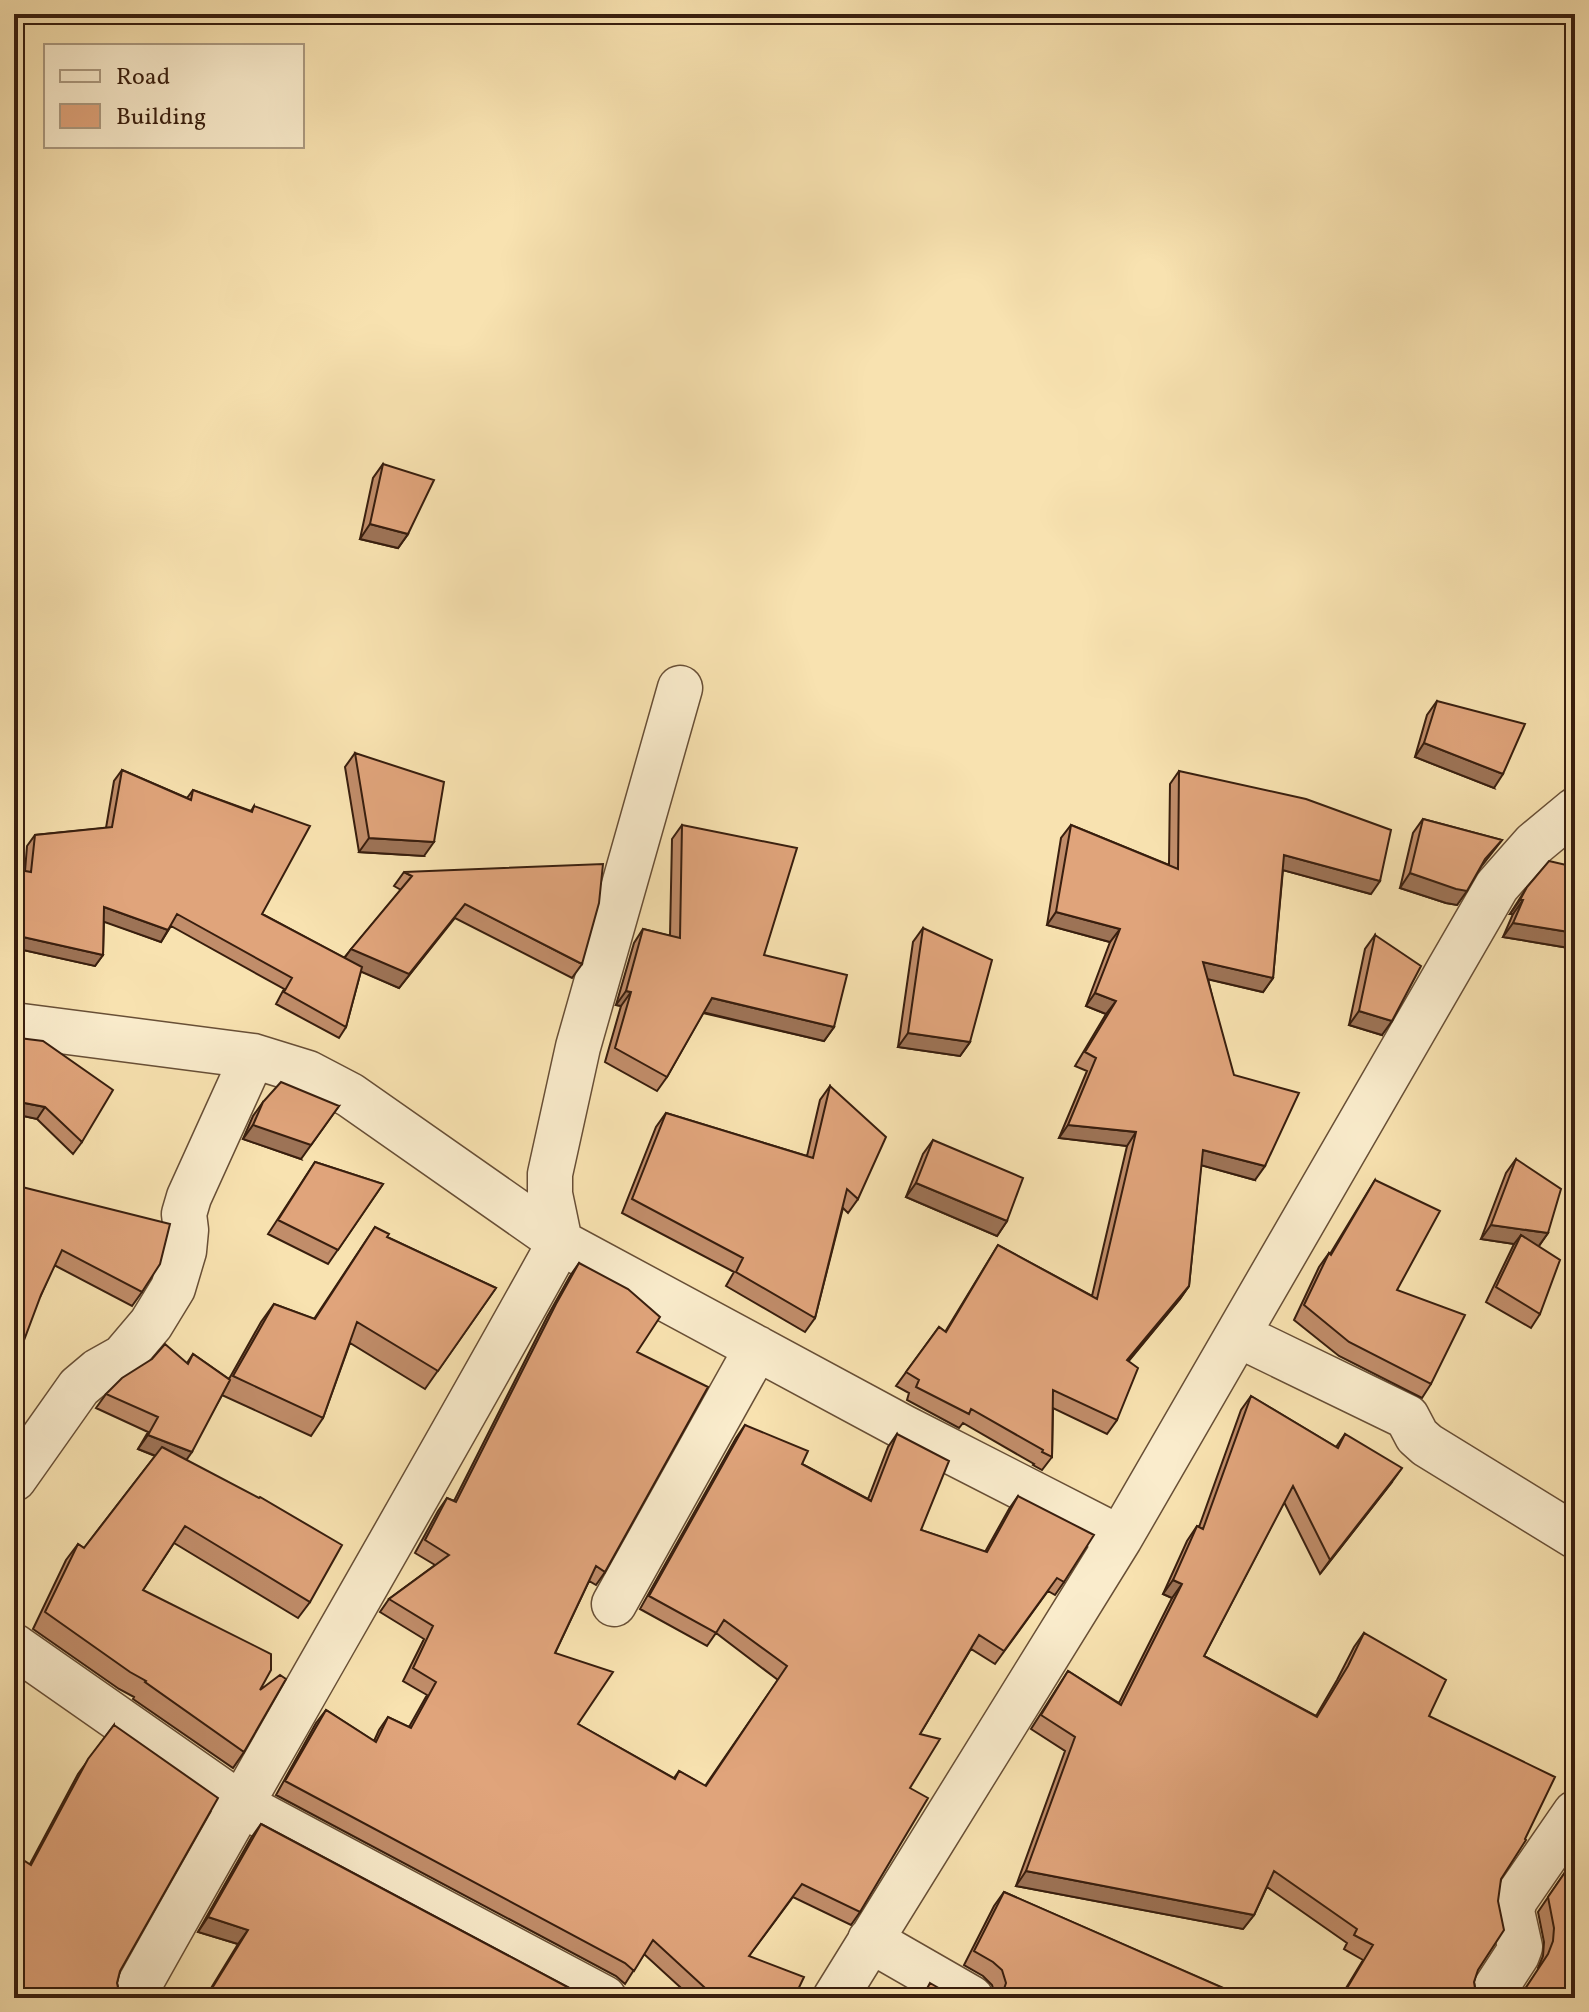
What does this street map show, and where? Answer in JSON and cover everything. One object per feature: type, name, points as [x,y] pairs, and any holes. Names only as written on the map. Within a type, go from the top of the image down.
[{"type":"street","points":[[132,1998],[560,1242],[550,1194],[553,1160],[578,1047],[680,688]]},
{"type":"street","points":[[835,1998],[1120,1538],[1497,886],[1534,844],[1575,810]]},
{"type":"street","points":[[14,1025],[253,1056],[308,1073],[350,1095],[560,1242],[903,1427],[1120,1538]]},
{"type":"street","points":[[14,1479],[79,1387],[98,1371],[123,1357],[151,1324],[173,1288],[184,1251],[184,1214],[189,1197],[253,1056]]},
{"type":"street","points":[[1238,1335],[1407,1417],[1417,1436],[1427,1445],[1575,1536]]},
{"type":"street","points":[[614,1604],[757,1348]]},
{"type":"street","points":[[14,1646],[240,1804],[604,1998]]},
{"type":"street","points":[[1489,1998],[1520,1947],[1512,1911],[1515,1900],[1575,1813]]},
{"type":"street","points":[[870,1940],[971,1998]]},
{"type":"building","points":[[383,464],[434,480],[408,534],[370,524]]},
{"type":"building","points":[[1437,701],[1525,724],[1503,774],[1424,743]]},
{"type":"building","points":[[355,753],[444,782],[434,842],[369,838]]},
{"type":"building","points":[[122,770],[191,800],[193,790],[252,812],[254,806],[310,826],[262,914],[362,967],[346,1027],[284,992],[292,978],[177,914],[168,930],[104,907],[103,955],[14,935],[14,869],[31,872],[35,835],[112,827]]},
{"type":"building","points":[[1179,771],[1306,799],[1391,830],[1380,881],[1284,855],[1273,978],[1203,962],[1234,1075],[1299,1093],[1265,1166],[1203,1150],[1189,1286],[1127,1360],[1138,1368],[1117,1420],[1053,1390],[1052,1457],[971,1409],[969,1414],[916,1387],[919,1380],[906,1372],[939,1327],[946,1332],[998,1245],[1097,1299],[1136,1132],[1068,1125],[1096,1058],[1085,1052],[1116,1001],[1095,993],[1120,929],[1056,912],[1071,825],[1178,869]]},
{"type":"building","points":[[1423,819],[1502,840],[1485,859],[1467,891],[1410,873]]},
{"type":"building","points":[[682,825],[797,848],[764,955],[847,975],[834,1027],[712,998],[667,1077],[615,1048],[631,992],[626,991],[643,929],[680,938]]},
{"type":"building","points":[[1549,861],[1575,867],[1575,933],[1513,923],[1527,887]]},
{"type":"building","points":[[603,864],[599,903],[582,964],[465,904],[409,974],[351,949],[412,876],[404,872]]},
{"type":"building","points":[[923,928],[992,960],[970,1042],[908,1033]]},
{"type":"building","points":[[1375,935],[1421,966],[1392,1021],[1359,1011]]},
{"type":"building","points":[[14,1036],[43,1041],[113,1090],[82,1142],[45,1107],[14,1101]]},
{"type":"building","points":[[281,1082],[339,1106],[311,1145],[253,1125],[263,1102]]},
{"type":"building","points":[[830,1086],[886,1137],[858,1199],[847,1189],[815,1318],[736,1272],[743,1258],[632,1199],[666,1113],[813,1158]]},
{"type":"building","points":[[933,1140],[1023,1178],[1007,1221],[916,1183]]},
{"type":"building","points":[[1516,1159],[1561,1189],[1548,1233],[1491,1225]]},
{"type":"building","points":[[315,1162],[383,1184],[338,1250],[278,1220]]},
{"type":"building","points":[[1375,1180],[1440,1211],[1397,1290],[1465,1315],[1431,1384],[1349,1342],[1304,1305],[1329,1253],[1331,1255]]},
{"type":"building","points":[[14,1185],[170,1224],[160,1264],[142,1292],[62,1250],[14,1367]]},
{"type":"building","points":[[375,1227],[389,1234],[387,1237],[496,1288],[438,1371],[357,1322],[323,1418],[233,1376],[274,1304],[315,1319]]},
{"type":"building","points":[[1521,1235],[1560,1260],[1540,1314],[1496,1287]]},
{"type":"building","points":[[579,1263],[628,1289],[660,1317],[637,1352],[708,1387],[605,1572],[596,1566],[555,1653],[613,1672],[578,1724],[675,1779],[679,1771],[706,1786],[787,1666],[724,1620],[716,1633],[649,1596],[745,1425],[808,1451],[802,1464],[871,1501],[897,1434],[949,1461],[921,1530],[987,1552],[1018,1496],[1094,1535],[1064,1582],[1057,1578],[1004,1651],[979,1635],[920,1734],[940,1739],[910,1788],[928,1798],[860,1912],[802,1884],[749,1956],[804,1977],[794,1998],[716,1998],[653,1940],[634,1971],[625,1963],[285,1781],[326,1710],[376,1742],[388,1717],[411,1728],[436,1682],[413,1668],[433,1626],[389,1599],[449,1555],[425,1540],[447,1498],[456,1502]]},
{"type":"building","points":[[165,1344],[188,1364],[193,1354],[230,1380],[192,1452],[148,1435],[158,1417],[106,1394],[122,1378],[152,1359]]},
{"type":"building","points":[[1251,1396],[1338,1448],[1345,1434],[1402,1468],[1330,1560],[1293,1486],[1204,1656],[1317,1717],[1364,1633],[1446,1680],[1429,1716],[1555,1777],[1526,1840],[1501,1879],[1498,1901],[1504,1930],[1478,1970],[1474,1982],[1480,1998],[1341,1998],[1373,1945],[1354,1935],[1357,1929],[1274,1871],[1254,1915],[1026,1871],[1075,1737],[1041,1715],[1068,1671],[1121,1705],[1182,1584],[1173,1580],[1197,1526],[1203,1529]]},
{"type":"building","points":[[162,1447],[260,1497],[342,1545],[310,1602],[185,1526],[143,1590],[271,1654],[271,1670],[260,1690],[280,1675],[286,1679],[244,1752],[45,1612],[78,1544],[84,1548]]},
{"type":"building","points":[[114,1725],[218,1798],[120,1971],[117,1983],[122,1998],[14,1998],[14,1854],[31,1865],[88,1759]]},
{"type":"building","points":[[261,1824],[588,1998],[206,1998],[248,1930],[208,1917]]},
{"type":"building","points":[[1570,1865],[1575,1868],[1575,1998],[1519,1998],[1553,1941],[1554,1928],[1548,1897]]},
{"type":"building","points":[[1004,1892],[1245,1998],[1001,1998],[1006,1983],[1002,1970],[974,1951]]},
{"type":"building","points":[[930,1983],[956,1998],[922,1998]]}]
